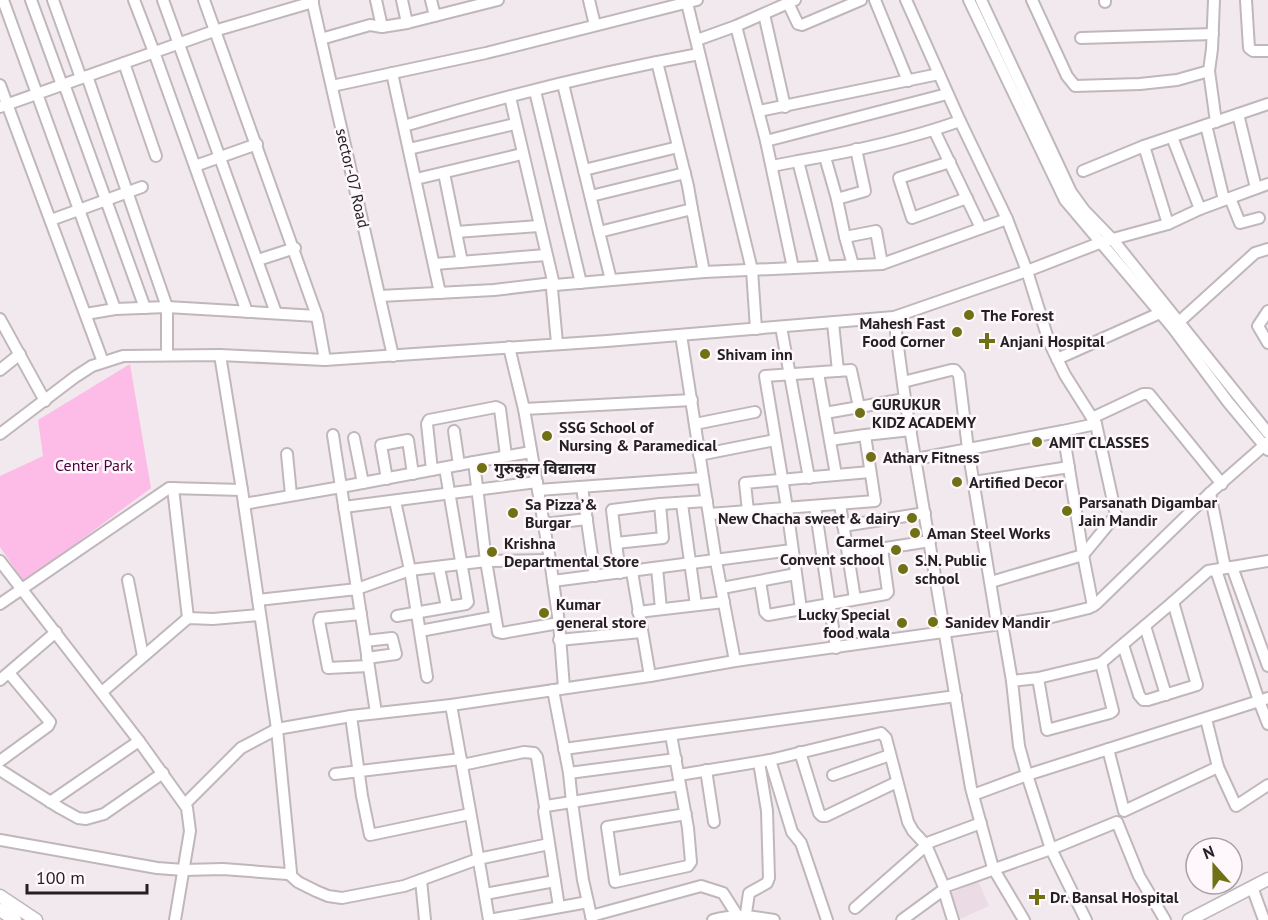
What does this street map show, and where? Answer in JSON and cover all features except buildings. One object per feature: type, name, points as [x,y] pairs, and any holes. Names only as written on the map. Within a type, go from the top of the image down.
[{"type":"main road","points":[[1190,920],[1268,879]]},
{"type":"main road","points":[[0,896],[36,920]]},
{"type":"main road","points":[[0,910],[15,920]]},
{"type":"street","points":[[3,0],[115,309]]},
{"type":"street","points":[[31,0],[145,308]]},
{"type":"street","points":[[53,0],[84,77],[167,307],[167,355]]},
{"type":"street","points":[[134,0],[247,312]]},
{"type":"street","points":[[163,0],[276,313]]},
{"type":"street","points":[[204,0],[295,248],[317,316],[325,360]]},
{"type":"street","points":[[376,0],[382,27]]},
{"type":"street","points":[[402,0],[407,23]]},
{"type":"street","points":[[431,0],[435,16]]},
{"type":"street","points":[[589,0],[595,25]]},
{"type":"street","points":[[697,40],[791,2],[798,24],[802,25],[861,0]]},
{"type":"street","points":[[875,0],[908,81]]},
{"type":"street","points":[[906,0],[947,94],[1007,219],[1027,271],[1049,342],[1094,421],[1116,515],[1083,555],[991,582]]},
{"type":"street","points":[[969,0],[1061,194],[1090,231],[1108,241],[1179,322],[1268,434]]},
{"type":"street","points":[[185,804],[241,748],[277,729],[351,716],[451,705],[650,676],[735,661],[1052,617],[1093,606],[1210,493],[1267,446],[1228,402],[1066,184],[981,0]]},
{"type":"street","points":[[1032,0],[1067,76],[1075,86],[1168,81],[1209,71]]},
{"type":"street","points":[[1214,0],[1209,71],[1211,123],[1227,199],[1240,223],[1259,218]]},
{"type":"street","points":[[1246,0],[1249,48],[1253,51],[1268,51]]},
{"type":"street","points":[[3,105],[214,31],[313,1]]},
{"type":"street","name":"sector-07 Road","points":[[313,1],[393,356]]},
{"type":"street","points":[[321,39],[370,26],[382,27],[407,23],[435,16],[461,5],[491,1]]},
{"type":"street","points":[[332,86],[486,53],[692,2],[699,54],[752,270],[756,329]]},
{"type":"street","points":[[764,14],[785,107]]},
{"type":"street","points":[[736,26],[759,111],[794,268]]},
{"type":"street","points":[[1081,38],[1213,34]]},
{"type":"street","points":[[404,126],[563,84],[699,54]]},
{"type":"street","points":[[657,62],[685,173],[704,272]]},
{"type":"street","points":[[124,63],[156,156]]},
{"type":"street","points":[[392,73],[440,293]]},
{"type":"street","points":[[759,111],[939,74]]},
{"type":"street","points":[[563,84],[611,280]]},
{"type":"street","points":[[0,85],[3,105],[51,220],[103,362]]},
{"type":"street","points":[[535,91],[581,283]]},
{"type":"street","points":[[766,141],[947,94]]},
{"type":"street","points":[[510,97],[553,284],[557,343]]},
{"type":"street","points":[[1083,171],[1144,146],[1268,104]]},
{"type":"street","points":[[1238,114],[1256,188]]},
{"type":"street","points":[[772,166],[825,157],[934,130],[960,121]]},
{"type":"street","points":[[409,149],[515,124]]},
{"type":"street","points":[[934,130],[981,228]]},
{"type":"street","points":[[1172,137],[1200,209]]},
{"type":"street","points":[[195,166],[257,144]]},
{"type":"street","points":[[1144,146],[1168,224]]},
{"type":"street","points":[[584,170],[678,147]]},
{"type":"street","points":[[837,199],[865,190],[856,148]]},
{"type":"street","points":[[416,179],[522,154]]},
{"type":"street","points":[[825,157],[854,265]]},
{"type":"street","points":[[798,161],[825,267]]},
{"type":"street","points":[[950,162],[899,178],[912,218],[967,198]]},
{"type":"street","points":[[444,173],[462,262]]},
{"type":"street","points":[[591,196],[685,173]]},
{"type":"street","points":[[0,434],[75,377],[103,362],[123,356],[220,355],[325,360],[681,335],[894,317],[1108,241],[1168,224],[1200,209],[1268,184]]},
{"type":"street","points":[[51,220],[142,187]]},
{"type":"street","points":[[599,232],[692,209]]},
{"type":"street","points":[[380,296],[494,290],[704,272],[882,264],[1007,219]]},
{"type":"street","points":[[456,232],[539,226]]},
{"type":"street","points":[[845,237],[876,231],[882,264]]},
{"type":"street","points":[[258,260],[295,248]]},
{"type":"street","points":[[1179,322],[1255,253],[1268,249]]},
{"type":"street","points":[[435,264],[546,255]]},
{"type":"street","points":[[86,314],[115,309],[167,307],[317,316]]},
{"type":"street","points":[[1268,310],[1258,326],[1268,344]]},
{"type":"street","points":[[1057,359],[1160,313]]},
{"type":"street","points":[[894,317],[905,399],[973,795],[993,868],[1024,920]]},
{"type":"street","points":[[0,319],[45,401]]},
{"type":"street","points":[[833,323],[838,371]]},
{"type":"street","points":[[781,327],[809,478]]},
{"type":"street","points":[[681,335],[716,561],[735,661]]},
{"type":"street","points":[[509,347],[524,409],[550,560],[559,623],[558,689],[564,749],[592,918],[701,886],[723,893],[736,917]]},
{"type":"street","points":[[0,370],[20,354]]},
{"type":"street","points":[[220,355],[277,729],[291,871],[289,874]]},
{"type":"street","points":[[801,609],[765,376],[851,370],[859,407]]},
{"type":"street","points":[[903,381],[951,370],[957,372],[991,582],[1012,681],[1019,746],[1051,849],[1086,920]]},
{"type":"street","points":[[818,373],[836,475]]},
{"type":"street","points":[[916,459],[1063,431],[1094,421],[1143,394],[1149,394],[1222,484]]},
{"type":"street","points":[[825,413],[905,399]]},
{"type":"street","points":[[524,409],[692,400]]},
{"type":"street","points":[[432,470],[427,424],[429,420],[496,407],[500,409],[506,456]]},
{"type":"street","points":[[696,424],[756,412]]},
{"type":"street","points":[[830,440],[911,430]]},
{"type":"street","points":[[454,431],[459,465]]},
{"type":"street","points":[[1063,431],[1093,606]]},
{"type":"street","points":[[333,435],[376,713]]},
{"type":"street","points":[[709,514],[875,501],[864,435]]},
{"type":"street","points":[[354,438],[363,483]]},
{"type":"street","points":[[387,479],[381,444],[408,440],[413,474]]},
{"type":"street","points":[[699,455],[776,440]]},
{"type":"street","points":[[244,504],[531,452]]},
{"type":"street","points":[[287,454],[291,495]]},
{"type":"street","points":[[474,462],[486,561],[498,632],[559,623]]},
{"type":"street","points":[[974,482],[1069,467]]},
{"type":"street","points":[[397,616],[467,603],[445,468]]},
{"type":"street","points":[[748,511],[745,483],[870,472]]},
{"type":"street","points":[[344,507],[537,486],[582,487],[703,478]]},
{"type":"street","points":[[582,487],[595,576]]},
{"type":"street","points":[[0,604],[169,488],[242,489]]},
{"type":"street","points":[[173,488],[188,618]]},
{"type":"street","points":[[1210,493],[1224,568],[1268,724]]},
{"type":"street","points":[[395,501],[418,612],[427,677]]},
{"type":"street","points":[[620,573],[612,510],[707,501]]},
{"type":"street","points":[[616,543],[663,538],[660,504]]},
{"type":"street","points":[[682,504],[696,605]]},
{"type":"street","points":[[840,504],[855,599]]},
{"type":"street","points":[[815,506],[836,648]]},
{"type":"street","points":[[843,526],[925,513]]},
{"type":"street","points":[[544,524],[587,519]]},
{"type":"street","points":[[848,554],[930,541]]},
{"type":"street","points":[[553,581],[716,561],[792,549]]},
{"type":"street","points":[[760,581],[766,614],[887,594],[882,549]]},
{"type":"street","points":[[258,600],[357,589],[410,570],[486,561],[550,560]]},
{"type":"street","points":[[0,561],[102,692],[185,804],[189,814],[190,831],[175,920]]},
{"type":"street","points":[[1012,681],[1038,678],[1101,663],[1208,571],[1266,563]]},
{"type":"street","points":[[439,568],[447,607]]},
{"type":"street","points":[[657,568],[661,609]]},
{"type":"street","points":[[1224,568],[1268,666]]},
{"type":"street","points":[[632,572],[650,676]]},
{"type":"street","points":[[722,588],[796,574]]},
{"type":"street","points":[[128,580],[143,656]]},
{"type":"street","points":[[638,612],[724,602]]},
{"type":"street","points":[[1123,645],[1141,699],[1148,700],[1197,684],[1173,602]]},
{"type":"street","points":[[361,614],[320,618],[328,668],[368,662],[396,654],[392,638],[365,641]]},
{"type":"street","points":[[102,692],[188,618],[260,615]]},
{"type":"street","points":[[420,631],[495,617]]},
{"type":"street","points":[[1145,626],[1166,694]]},
{"type":"street","points":[[559,640],[641,632]]},
{"type":"street","points":[[0,761],[48,726],[50,722],[4,677],[56,633]]},
{"type":"street","points":[[1038,678],[1046,727],[1051,730],[1112,712],[1113,708],[1101,663]]},
{"type":"street","points":[[564,749],[956,696]]},
{"type":"street","points":[[973,795],[1027,775],[1263,700]]},
{"type":"street","points":[[451,705],[489,920],[588,902]]},
{"type":"street","points":[[351,716],[370,835],[471,814]]},
{"type":"street","points":[[1206,719],[1218,767],[1236,806],[1268,785]]},
{"type":"street","points":[[545,807],[549,804],[572,802],[680,780],[706,770],[770,760],[879,733],[886,738],[908,822],[926,845],[944,888],[953,920]]},
{"type":"street","points":[[671,735],[686,814],[690,865],[615,882],[608,827],[686,814]]},
{"type":"street","points":[[50,802],[139,741]]},
{"type":"street","points":[[1108,749],[1124,811],[1218,767]]},
{"type":"street","points":[[335,774],[358,770],[461,762],[524,752],[534,753],[537,757],[559,907]]},
{"type":"street","points":[[800,752],[819,813],[822,816],[897,782]]},
{"type":"street","points":[[833,775],[890,755]]},
{"type":"street","points":[[569,773],[676,759]]},
{"type":"street","points":[[770,760],[792,832],[801,843],[827,920]]},
{"type":"street","points":[[736,917],[749,893],[767,883],[769,878],[767,811],[759,762]]},
{"type":"street","points":[[0,770],[78,818],[94,818],[104,814],[163,773]]},
{"type":"street","points":[[706,770],[714,822]]},
{"type":"street","points":[[855,908],[926,845],[981,823]]},
{"type":"street","points":[[903,920],[944,888],[1118,823],[1139,876],[1165,920]]},
{"type":"street","points":[[0,840],[157,868],[223,869],[289,874],[298,882],[316,891],[342,897],[404,886],[478,859],[549,844]]},
{"type":"street","points":[[421,880],[425,920]]},
{"type":"street","points":[[484,894],[555,881]]},
{"type":"street","points":[[1252,887],[1264,920]]},
{"type":"street","points":[[713,920],[736,917],[774,920]]},
{"type":"shaded area","points":[[978,881],[989,906],[960,919],[949,894]]},
{"type":"green space","name":"Center Park","points":[[130,364],[151,488],[24,582],[0,547],[0,476],[43,456],[38,420]]},
{"type":"place","name":"The Forest","points":[[969,315]]},
{"type":"place","name":"Mahesh Fast Food Corner","points":[[957,332]]},
{"type":"place","name":"Anjani Hospital","points":[[987,341]]},
{"type":"place","name":"Shivam inn","points":[[705,354]]},
{"type":"place","name":"GURUKUR KIDZ ACADEMY","points":[[860,413]]},
{"type":"place","name":"SSG School of Nursing & Paramedical","points":[[547,436]]},
{"type":"place","name":"AMIT CLASSES","points":[[1037,442]]},
{"type":"place","name":"Atharv Fitness","points":[[871,457]]},
{"type":"place","name":"गुरुकुल विद्यालय","points":[[482,468]]},
{"type":"place","name":"Artified Decor","points":[[957,482]]},
{"type":"place","name":"Parsanath Digambar Jain Mandir","points":[[1067,511]]},
{"type":"place","name":"Sa Pizza’& Burgar","points":[[513,513]]},
{"type":"place","name":"New Chacha sweet & dairy","points":[[912,518]]},
{"type":"place","name":"Aman Steel Works","points":[[915,533]]},
{"type":"place","name":"Carmel Convent school","points":[[896,550]]},
{"type":"place","name":"Krishna Departmental Store","points":[[492,552]]},
{"type":"place","name":"S.N. Public school","points":[[903,569]]},
{"type":"place","name":"Kumar general store","points":[[544,613]]},
{"type":"place","name":"Sanidev Mandir","points":[[933,622]]},
{"type":"place","name":"Lucky Special food wala","points":[[902,623]]},
{"type":"place","name":"Dr. Bansal Hospital","points":[[1037,897]]}]
